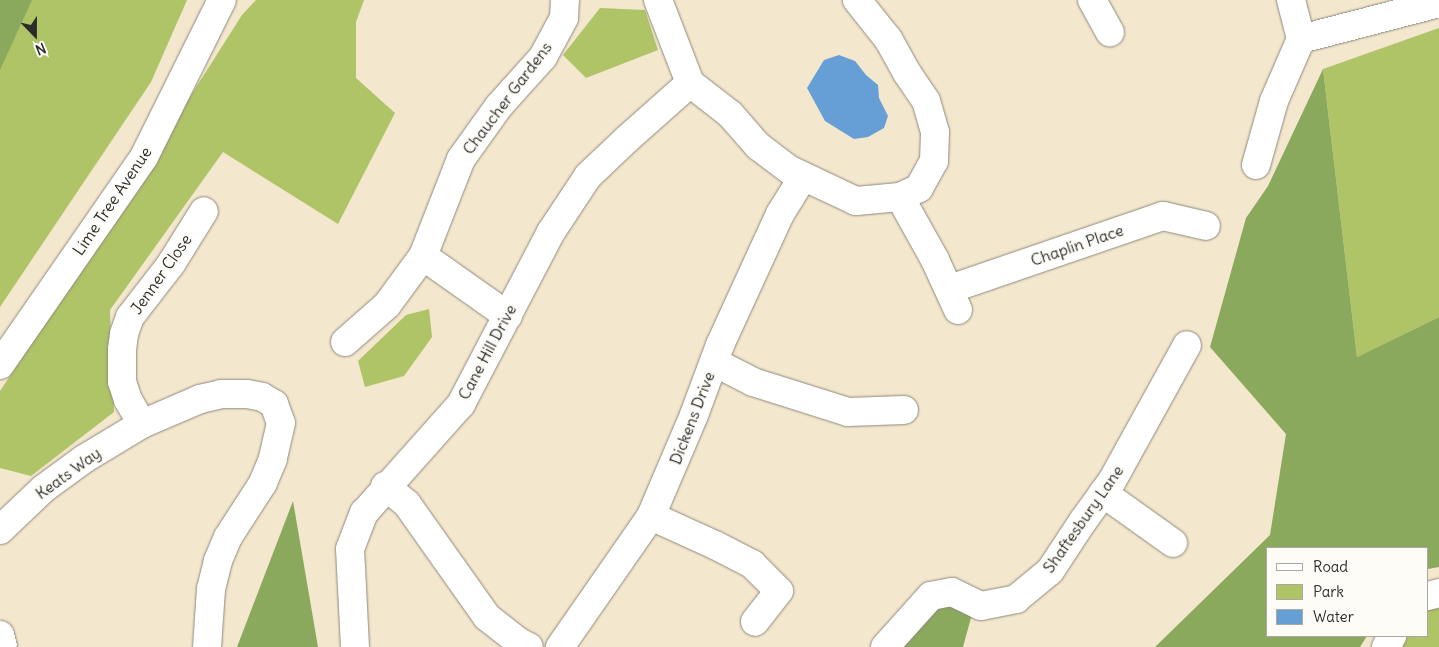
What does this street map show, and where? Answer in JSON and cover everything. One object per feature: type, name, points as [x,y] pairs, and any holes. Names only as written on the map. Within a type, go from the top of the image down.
[{"type":"street","name":"Lime Tree Avenue","points":[[0,365],[144,157],[222,0]]},
{"type":"street","name":"Chaucher Gardens","points":[[345,342],[387,304],[423,256],[461,159],[499,106],[543,57],[564,18],[565,0]]},
{"type":"street","points":[[658,0],[690,84],[730,114],[758,146],[790,170],[856,201],[900,197],[918,188],[934,161],[935,132],[926,101],[870,4]]},
{"type":"street","points":[[1092,0],[1110,32]]},
{"type":"street","points":[[1256,166],[1274,101],[1301,39],[1291,0]]},
{"type":"street","points":[[1301,39],[1439,3]]},
{"type":"street","name":"Cane Hill Drive","points":[[355,647],[350,548],[364,512],[385,486],[461,404],[508,316],[518,293],[552,232],[588,176],[690,84]]},
{"type":"street","name":"Dickens Drive","points":[[560,647],[651,516],[694,415],[714,362],[780,214],[802,176]]},
{"type":"street","name":"Chaplin Place","points":[[900,197],[954,299],[1163,216],[1206,226]]},
{"type":"street","name":"Jenner Close","points":[[142,424],[128,400],[122,382],[124,334],[130,317],[171,264],[204,210]]},
{"type":"street","points":[[423,256],[508,316]]},
{"type":"street","name":"Shaftesbury Lane","points":[[885,647],[930,596],[952,592],[980,606],[1016,599],[1050,571],[1135,443],[1187,345]]},
{"type":"street","points":[[714,362],[753,382],[848,412],[904,410]]},
{"type":"street","name":"Keats Way","points":[[0,530],[43,489],[84,459],[142,424],[200,399],[221,394],[247,394],[262,397],[274,404],[281,423],[273,459],[263,482],[242,512],[228,537],[218,561],[211,589],[207,647]]},
{"type":"street","points":[[385,486],[407,504],[487,617],[519,642],[529,647]]},
{"type":"street","points":[[1103,493],[1173,543]]},
{"type":"street","points":[[651,516],[752,564],[779,591],[755,622]]},
{"type":"street","points":[[0,635],[3,647]]},
{"type":"green space","points":[[0,0],[187,0],[151,82],[0,307]]},
{"type":"green space","points":[[0,0],[32,0],[0,70]]},
{"type":"green space","points":[[256,0],[364,0],[356,22],[356,78],[395,113],[338,224],[223,152],[110,310],[114,412],[31,476],[0,468],[0,391],[71,284],[242,15]]},
{"type":"green space","points":[[600,8],[645,10],[658,50],[586,78],[563,55]]},
{"type":"green space","points":[[1439,28],[1439,317],[1357,357],[1323,69]]},
{"type":"green space","points":[[1323,69],[1357,357],[1439,317],[1439,567],[1429,569],[1429,547],[1266,547],[1266,637],[1366,637],[1360,647],[1155,647],[1270,535],[1286,434],[1210,347],[1246,218],[1268,186]]},
{"type":"green space","points":[[429,309],[432,337],[404,376],[365,387],[358,361],[406,315]]},
{"type":"green space","points":[[293,501],[318,647],[237,647]]},
{"type":"green space","points":[[932,601],[953,602],[972,614],[963,647],[902,647]]},
{"type":"green space","points":[[1439,602],[1439,647],[1395,647],[1400,637],[1429,637],[1429,605]]},
{"type":"water","points":[[839,55],[855,61],[866,75],[878,85],[879,98],[888,116],[884,128],[868,137],[854,139],[825,121],[807,88],[824,60]]}]
